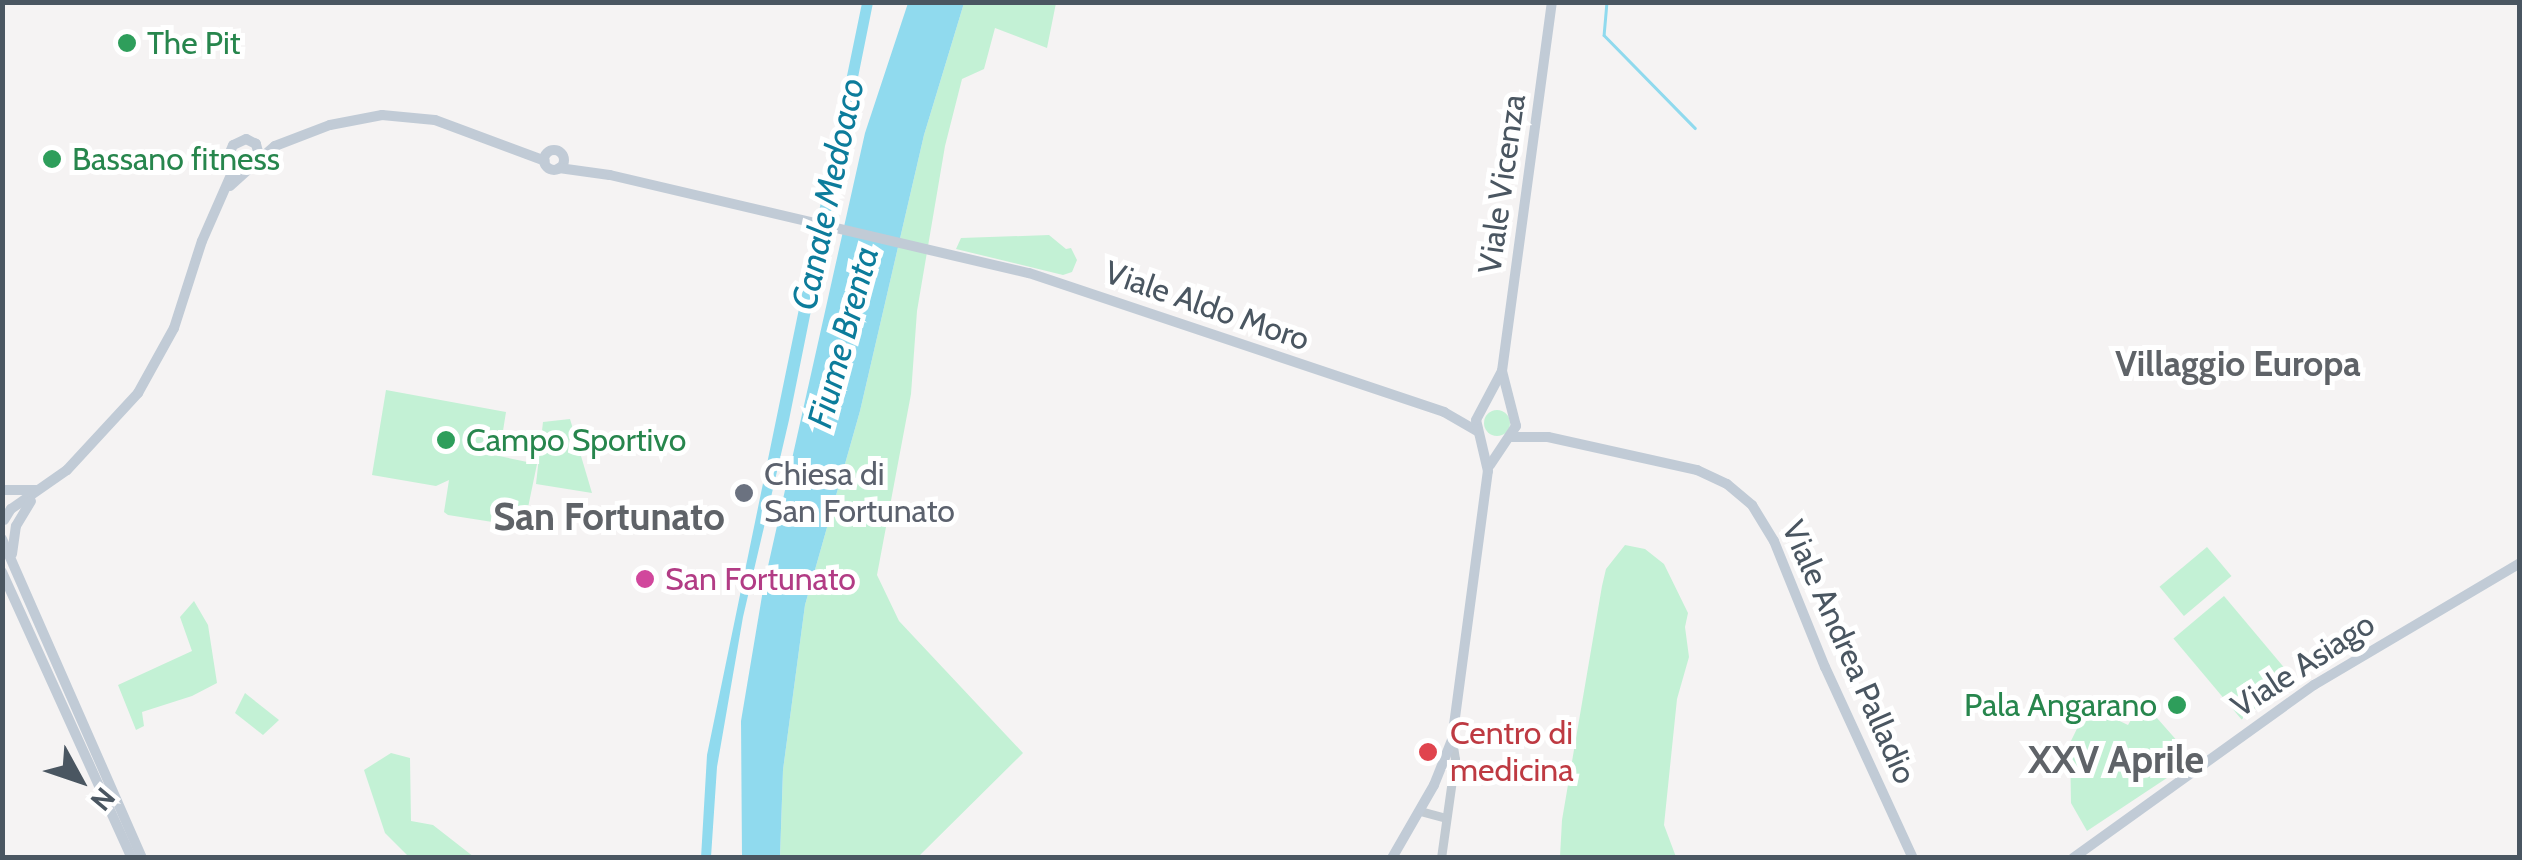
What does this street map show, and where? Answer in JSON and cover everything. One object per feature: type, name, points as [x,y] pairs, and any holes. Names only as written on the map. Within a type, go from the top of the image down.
[{"type":"main road","name":"Viale Vicenza","points":[[1392,858],[1436,782],[1452,740],[1488,470],[1479,433],[1483,408],[1502,372],[1552,2]]},
{"type":"main road","points":[[223,194],[244,170],[253,168],[286,141],[330,124],[382,116],[435,120],[545,158],[551,169],[562,162],[555,150],[545,158]]},
{"type":"main road","points":[[3,516],[42,490],[105,433],[138,393],[174,328],[202,241],[223,194],[231,162],[229,152],[236,142],[286,141]]},
{"type":"main road","points":[[254,142],[260,159]]},
{"type":"main road","points":[[231,162],[244,170]]},
{"type":"main road","name":"Viale Aldo Moro","points":[[562,162],[1074,286],[1454,416],[1479,433]]},
{"type":"main road","name":"Viale Vicenza","points":[[1488,470],[1507,439],[1512,411],[1502,372]]},
{"type":"main road","points":[[1483,408],[1498,403],[1512,411]]},
{"type":"main road","name":"Viale Aldo Moro","points":[[1454,416],[1483,408]]},
{"type":"main road","name":"Viale Andrea Palladio","points":[[1512,411],[1548,437]]},
{"type":"main road","points":[[1479,433],[1491,443],[1507,439]]},
{"type":"main road","name":"Viale Andrea Palladio","points":[[1507,439],[1548,437],[1697,470],[1727,484],[1752,505],[1774,541],[1839,699],[1913,858]]},
{"type":"main road","points":[[2,490],[42,490]]},
{"type":"main road","points":[[42,490],[16,526],[7,568],[142,858]]},
{"type":"main road","points":[[2,539],[7,568],[132,858]]},
{"type":"main road","name":"Viale Asiago","points":[[2073,858],[2301,693],[2520,563]]},
{"type":"street","points":[[1441,858],[1455,759],[1452,740]]},
{"type":"street","points":[[1436,782],[1447,787],[1448,800]]},
{"type":"street","points":[[1436,782],[1446,818]]},
{"type":"street","points":[[1420,811],[1439,812],[1446,818]]},
{"type":"green space","points":[[964,3],[1056,3],[1047,48],[995,28],[984,69],[962,79],[945,146],[917,311],[911,394],[877,575],[899,621],[1023,753],[918,857],[780,858],[783,770],[805,605],[860,411],[924,135]]},
{"type":"green space","points":[[1049,235],[1066,249],[1071,248],[1077,260],[1072,272],[1063,275],[956,249],[961,238]]},
{"type":"green space","points":[[386,390],[506,412],[499,456],[537,464],[524,527],[448,515],[444,512],[449,480],[436,486],[372,475]]},
{"type":"green space","points":[[1497,410],[1506,414],[1510,423],[1506,432],[1497,436],[1488,432],[1484,423],[1488,414]]},
{"type":"green space","points":[[570,419],[592,493],[536,484],[543,422]]},
{"type":"green space","points":[[1625,545],[1645,549],[1664,564],[1688,613],[1685,627],[1689,657],[1677,699],[1664,825],[1676,857],[1560,857],[1562,820],[1602,586],[1606,569]]},
{"type":"green space","points":[[2207,547],[2231,576],[2184,616],[2160,587]]},
{"type":"green space","points":[[2224,596],[2292,677],[2242,720],[2173,638]]},
{"type":"green space","points":[[194,601],[208,625],[217,683],[192,696],[142,712],[144,726],[136,730],[118,685],[192,651],[180,617]]},
{"type":"green space","points":[[245,693],[279,720],[263,735],[235,713]]},
{"type":"green space","points":[[2142,701],[2194,760],[2087,831],[2071,803],[2070,743],[2088,706],[2128,725]]},
{"type":"green space","points":[[391,753],[410,758],[411,821],[433,825],[474,857],[409,857],[385,833],[364,770]]},
{"type":"water","name":"Canale Medoaco","points":[[862,3],[873,3],[789,420],[743,617],[717,767],[711,857],[701,858],[707,755]]},
{"type":"water","name":"Fiume Brenta","points":[[908,3],[964,3],[924,135],[860,411],[805,605],[783,770],[780,857],[742,858],[741,721],[764,584],[865,133]]},
{"type":"waterway","points":[[1607,2],[1604,35],[1695,128]]},
{"type":"place","name":"The Pit","points":[[127,43]]},
{"type":"place","name":"Bassano fitness","points":[[52,159]]},
{"type":"place","name":"Campo Sportivo","points":[[446,440]]},
{"type":"place","name":"Chiesa di San Fortunato","points":[[744,493]]},
{"type":"place","name":"San Fortunato","points":[[645,579]]},
{"type":"place","name":"Pala Angarano","points":[[2177,705]]},
{"type":"place","name":"Centro di medicina","points":[[1428,752]]},
{"type":"district","name":"Villaggio Europa","points":[[2238,364]]},
{"type":"district","name":"San Fortunato","points":[[609,517]]},
{"type":"district","name":"XXV Aprile","points":[[2116,760]]}]
